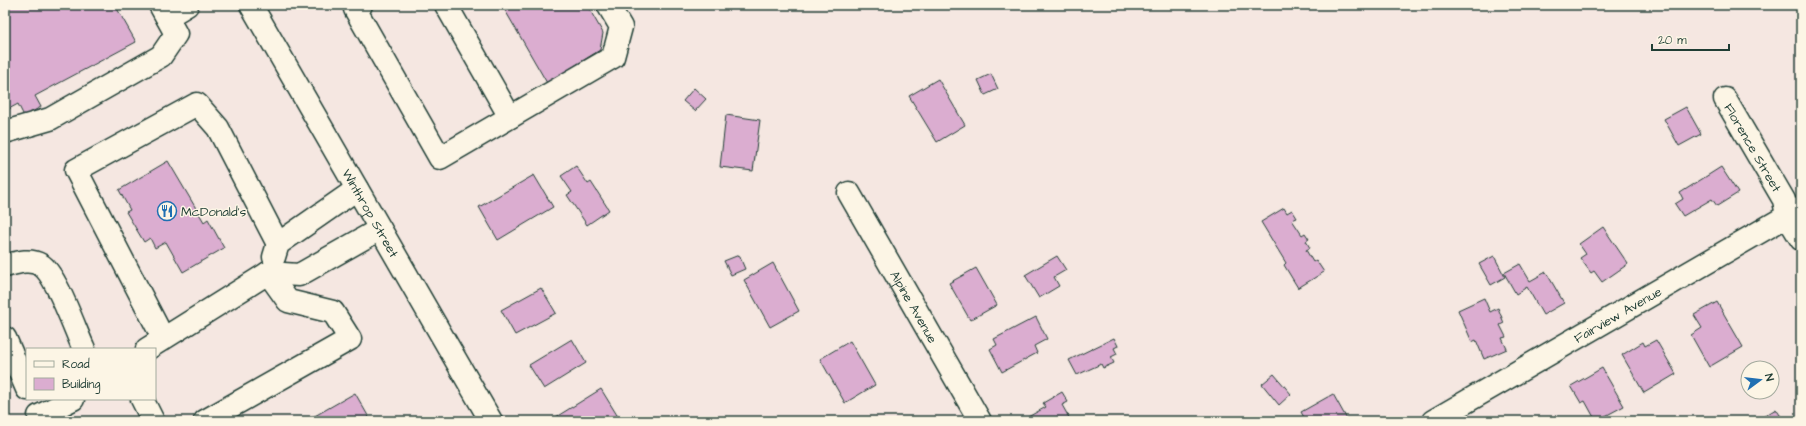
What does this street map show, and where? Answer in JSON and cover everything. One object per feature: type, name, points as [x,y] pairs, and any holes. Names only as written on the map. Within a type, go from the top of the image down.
[{"type":"main road","points":[[5,132],[50,119],[161,56],[176,34],[164,11],[187,5]]},
{"type":"main road","points":[[361,5],[355,9],[440,158],[613,58],[621,27],[608,5]]},
{"type":"main road","points":[[446,5],[510,117]]},
{"type":"main road","name":"Winthrop Street","points":[[253,6],[490,421]]},
{"type":"main road","name":"Florence Street","points":[[1725,99],[1784,200],[1794,212],[1801,239]]},
{"type":"main road","points":[[278,244],[218,128],[196,104],[76,170],[155,343],[268,273],[299,275],[380,229]]},
{"type":"main road","points":[[268,273],[278,244],[357,189]]},
{"type":"main road","name":"Alpine Avenue","points":[[849,193],[980,421]]},
{"type":"main road","name":"Fairview Avenue","points":[[1433,421],[1462,414],[1794,212]]},
{"type":"main road","points":[[5,266],[30,261],[41,265],[51,275],[84,348]]},
{"type":"main road","points":[[205,421],[350,339],[333,312],[288,301],[268,273]]},
{"type":"main road","points":[[5,338],[26,387]]},
{"type":"main road","points":[[37,412],[70,400]]},
{"type":"main road","points":[[142,400],[153,421]]},
{"type":"building","points":[[5,5],[115,5],[136,42],[35,96],[41,107],[24,116],[18,104],[5,111]]},
{"type":"building","points":[[502,5],[587,5],[603,33],[600,50],[547,83]]},
{"type":"building","points":[[991,74],[998,89],[985,95],[978,80]]},
{"type":"building","points":[[938,79],[965,125],[937,142],[909,96]]},
{"type":"building","points":[[694,88],[706,99],[695,111],[683,101]]},
{"type":"building","points":[[1686,107],[1701,134],[1679,146],[1664,119]]},
{"type":"building","points":[[726,115],[760,120],[753,171],[720,167]]},
{"type":"building","points":[[168,161],[204,222],[208,219],[224,248],[183,272],[166,242],[155,248],[150,238],[144,242],[126,212],[130,210],[119,190]]},
{"type":"building","points":[[576,166],[588,184],[591,182],[609,210],[587,225],[567,195],[572,192],[561,176]]},
{"type":"building","points":[[1721,167],[1738,193],[1717,206],[1712,199],[1683,216],[1675,204],[1683,199],[1680,193]]},
{"type":"building","points":[[534,175],[553,207],[498,240],[479,207]]},
{"type":"building","points":[[1284,208],[1287,213],[1292,210],[1297,218],[1292,220],[1302,235],[1305,233],[1309,239],[1306,241],[1310,248],[1306,250],[1313,262],[1316,260],[1324,272],[1298,288],[1284,265],[1286,263],[1261,222]]},
{"type":"building","points":[[1603,227],[1628,264],[1602,282],[1594,271],[1591,273],[1580,258],[1586,254],[1579,244]]},
{"type":"building","points":[[739,255],[745,269],[731,275],[724,261]]},
{"type":"building","points":[[1057,256],[1066,270],[1054,277],[1059,286],[1039,298],[1025,275]]},
{"type":"building","points":[[1494,256],[1505,277],[1491,285],[1479,264]]},
{"type":"building","points":[[773,263],[799,311],[770,327],[744,280]]},
{"type":"building","points":[[1520,264],[1530,281],[1546,272],[1564,303],[1543,315],[1527,287],[1516,294],[1504,273]]},
{"type":"building","points":[[976,268],[997,305],[970,320],[949,283]]},
{"type":"building","points":[[541,288],[556,313],[515,335],[501,310]]},
{"type":"building","points":[[1484,298],[1490,312],[1498,308],[1504,323],[1500,325],[1506,337],[1502,338],[1507,349],[1484,359],[1476,340],[1472,342],[1458,310]]},
{"type":"building","points":[[1717,302],[1743,347],[1709,367],[1691,335],[1702,328],[1694,315]]},
{"type":"building","points":[[1036,317],[1047,339],[1034,346],[1037,353],[1002,372],[990,349],[997,345],[994,339]]},
{"type":"building","points":[[1114,338],[1118,346],[1114,348],[1117,354],[1111,357],[1114,363],[1103,368],[1101,364],[1077,375],[1069,360]]},
{"type":"building","points":[[572,339],[586,363],[544,389],[529,365]]},
{"type":"building","points":[[1656,340],[1676,374],[1644,393],[1622,355],[1643,342],[1645,346]]},
{"type":"building","points":[[850,341],[875,385],[845,403],[820,359]]},
{"type":"building","points":[[1602,368],[1624,406],[1596,421],[1585,401],[1581,403],[1571,386]]},
{"type":"building","points":[[1274,374],[1291,394],[1279,405],[1262,384]]},
{"type":"building","points":[[601,389],[620,420],[559,421],[556,417]]},
{"type":"building","points":[[1062,392],[1068,402],[1062,405],[1071,421],[1030,421],[1028,417],[1046,407],[1043,403]]},
{"type":"building","points":[[355,393],[371,421],[306,421]]},
{"type":"building","points":[[1333,394],[1348,421],[1306,421],[1301,412]]},
{"type":"building","points":[[1776,409],[1784,421],[1756,421]]},
{"type":"place","name":"McDonald's","points":[[167,211]]}]
